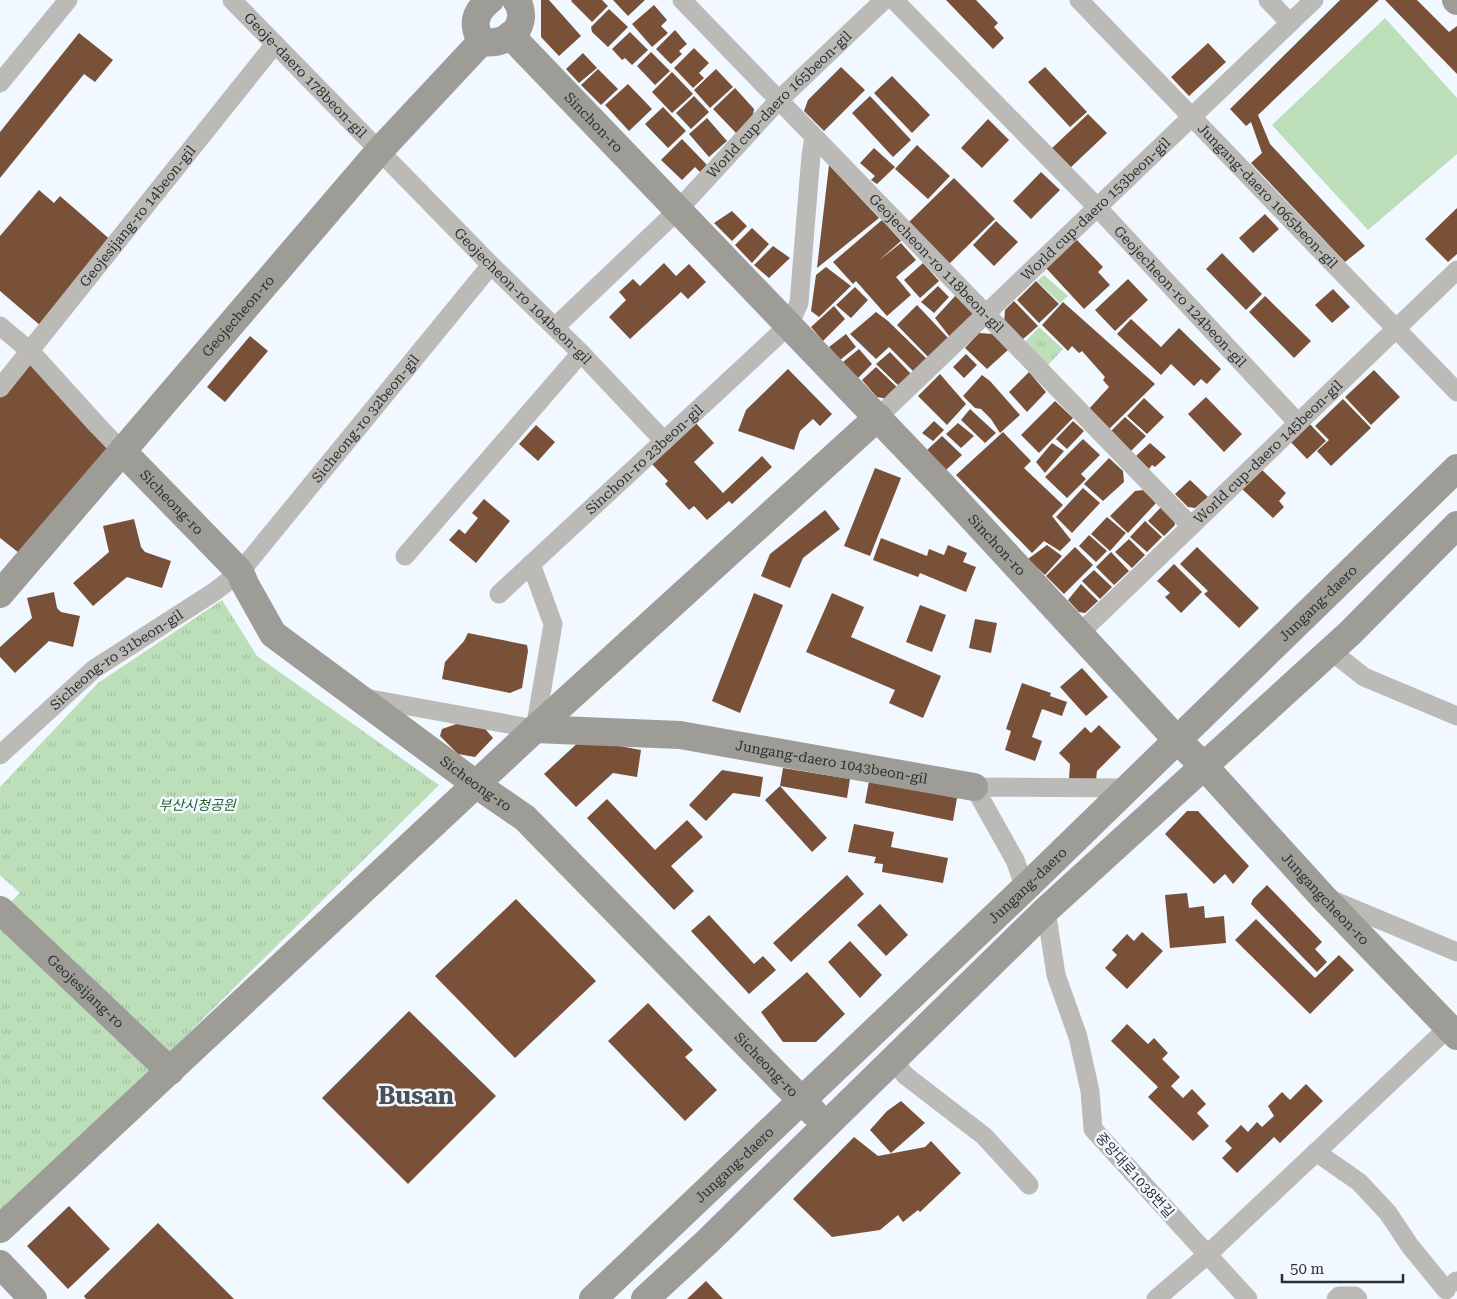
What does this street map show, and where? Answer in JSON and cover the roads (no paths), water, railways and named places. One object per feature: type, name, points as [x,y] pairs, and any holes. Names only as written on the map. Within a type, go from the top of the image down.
[{"type":"main road","points":[[482,2],[476,18],[476,31],[481,42],[492,43],[504,40],[517,28],[522,15],[517,0]]},
{"type":"main road","name":"Sinchon-ro","points":[[510,35],[878,417],[1080,633],[1177,740],[1204,766]]},
{"type":"main road","name":"Geojecheon-ro","points":[[0,594],[380,150],[481,42]]},
{"type":"main road","points":[[0,1229],[535,730],[878,417]]},
{"type":"main road","name":"Sicheong-ro","points":[[123,452],[240,572],[273,634],[477,785],[525,818],[801,1102],[826,1125]]},
{"type":"main road","name":"Jungang-daero","points":[[593,1299],[1025,888],[1457,468]]},
{"type":"main road","points":[[645,1299],[707,1242],[1046,910],[1330,651],[1457,525]]},
{"type":"main road","name":"Jungang-daero 1043beon-gil","points":[[535,730],[680,735],[974,787]]},
{"type":"main road","name":"Jungangcheon-ro","points":[[1204,766],[1322,896],[1453,1031]]},
{"type":"main road","name":"Geojesijang-ro","points":[[0,910],[170,1071]]},
{"type":"main road","points":[[0,1264],[33,1299]]},
{"type":"street","points":[[0,83],[68,0]]},
{"type":"street","name":"Geoje-daero 178beon-gil","points":[[232,0],[380,150]]},
{"type":"street","name":"Geojecheon-ro 118beon-gil","points":[[682,0],[1191,526]]},
{"type":"street","name":"World cup-daero 165beon-gil","points":[[678,210],[779,100],[884,0]]},
{"type":"street","name":"Geojecheon-ro 124beon-gil","points":[[894,0],[1097,207],[1298,422]]},
{"type":"street","name":"Jungang-daero 1065beon-gil","points":[[1079,0],[1457,392]]},
{"type":"street","points":[[1268,0],[1290,23]]},
{"type":"street","name":"World cup-daero 153beon-gil","points":[[878,417],[1314,0]]},
{"type":"street","name":"Geojesijang-ro 14beon-gil","points":[[0,388],[275,44]]},
{"type":"street","points":[[789,325],[799,303],[814,137]]},
{"type":"street","name":"Geojecheon-ro 104beon-gil","points":[[380,150],[491,265],[581,353],[664,441]]},
{"type":"street","points":[[555,327],[678,210]]},
{"type":"street","name":"Sicheong-ro 32beon-gil","points":[[240,572],[491,265]]},
{"type":"street","name":"World cup-daero 145beon-gil","points":[[1080,633],[1457,270]]},
{"type":"street","name":"Sinchon-ro 23beon-gil","points":[[499,594],[789,325]]},
{"type":"street","points":[[0,326],[30,351],[123,452]]},
{"type":"street","points":[[405,556],[581,353]]},
{"type":"street","points":[[531,564],[553,624],[535,730]]},
{"type":"street","name":"Sicheong-ro 31beon-gil","points":[[0,755],[94,669],[214,592],[240,572]]},
{"type":"street","points":[[1330,651],[1364,677],[1457,716]]},
{"type":"street","name":"Jungang-daero 1043beon-gil","points":[[359,697],[535,730]]},
{"type":"street","points":[[974,787],[1015,860],[1025,888]]},
{"type":"street","name":"Jungang-daero 1043beon-gil","points":[[974,787],[1128,788]]},
{"type":"street","points":[[1322,896],[1457,952]]},
{"type":"street","name":"중앙대로1038번길","points":[[1046,910],[1056,975],[1078,1037],[1090,1091],[1093,1129],[1248,1299]]},
{"type":"street","name":"Jungangcheon-ro","points":[[1156,1299],[1207,1255],[1316,1152],[1453,1031]]},
{"type":"street","points":[[893,1061],[906,1076],[984,1136],[1030,1185]]},
{"type":"street","points":[[1316,1152],[1358,1182],[1388,1212],[1410,1246],[1451,1286]]},
{"type":"street","points":[[1336,1299],[1339,1296],[1355,1296],[1358,1299]]},
{"type":"district","name":"Busan","points":[[416,1096]]},
{"type":"park label","name":"부산시청공원","points":[[197,805]]}]
